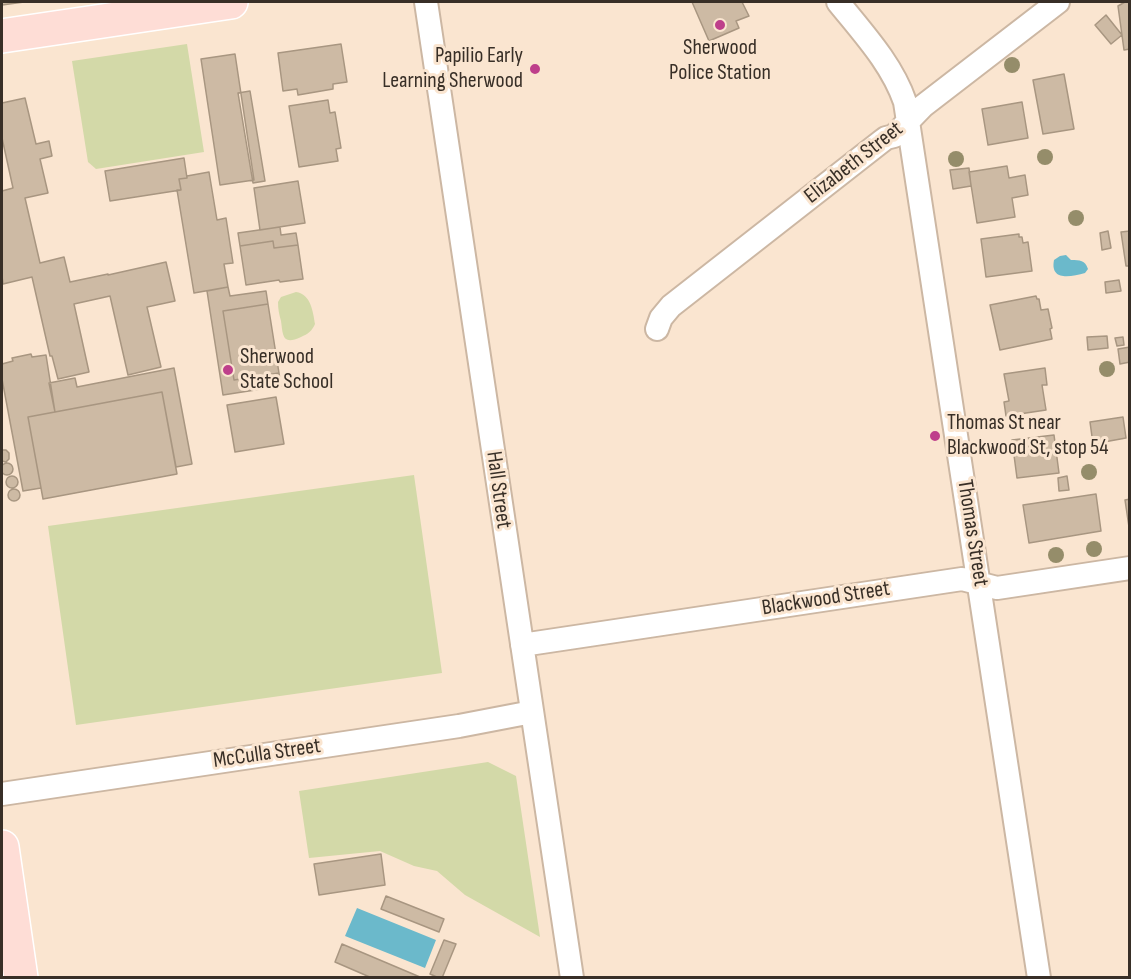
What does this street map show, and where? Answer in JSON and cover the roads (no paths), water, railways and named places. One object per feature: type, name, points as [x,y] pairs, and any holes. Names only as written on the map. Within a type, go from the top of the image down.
[{"type":"main road","points":[[2,36],[231,2]]},
{"type":"main road","points":[[2,847],[21,978]]},
{"type":"street","name":"Hall Street","points":[[426,2],[572,978]]},
{"type":"street","name":"Thomas Street","points":[[838,2],[892,72],[903,94],[909,121],[1039,978]]},
{"type":"street","name":"Elizabeth Street","points":[[657,329],[661,318],[671,306],[882,141],[894,136],[923,106],[1058,2]]},
{"type":"street","name":"Blackwood Street","points":[[522,645],[962,579],[997,588],[1130,568]]},
{"type":"street","name":"McCulla Street","points":[[2,794],[459,726],[532,712]]},
{"type":"water","points":[[1066,255],[1071,260],[1084,262],[1088,269],[1085,273],[1073,276],[1058,274],[1055,271],[1054,260]]},
{"type":"water","points":[[357,908],[436,940],[425,968],[345,936]]},
{"type":"place","name":"Sherwood Police Station","points":[[720,25]]},
{"type":"place","name":"Papilio Early Learning Sherwood","points":[[535,69]]},
{"type":"place","name":"Sherwood State School","points":[[228,370]]},
{"type":"place","name":"Thomas St near Blackwood St, stop 54","points":[[935,436]]}]
